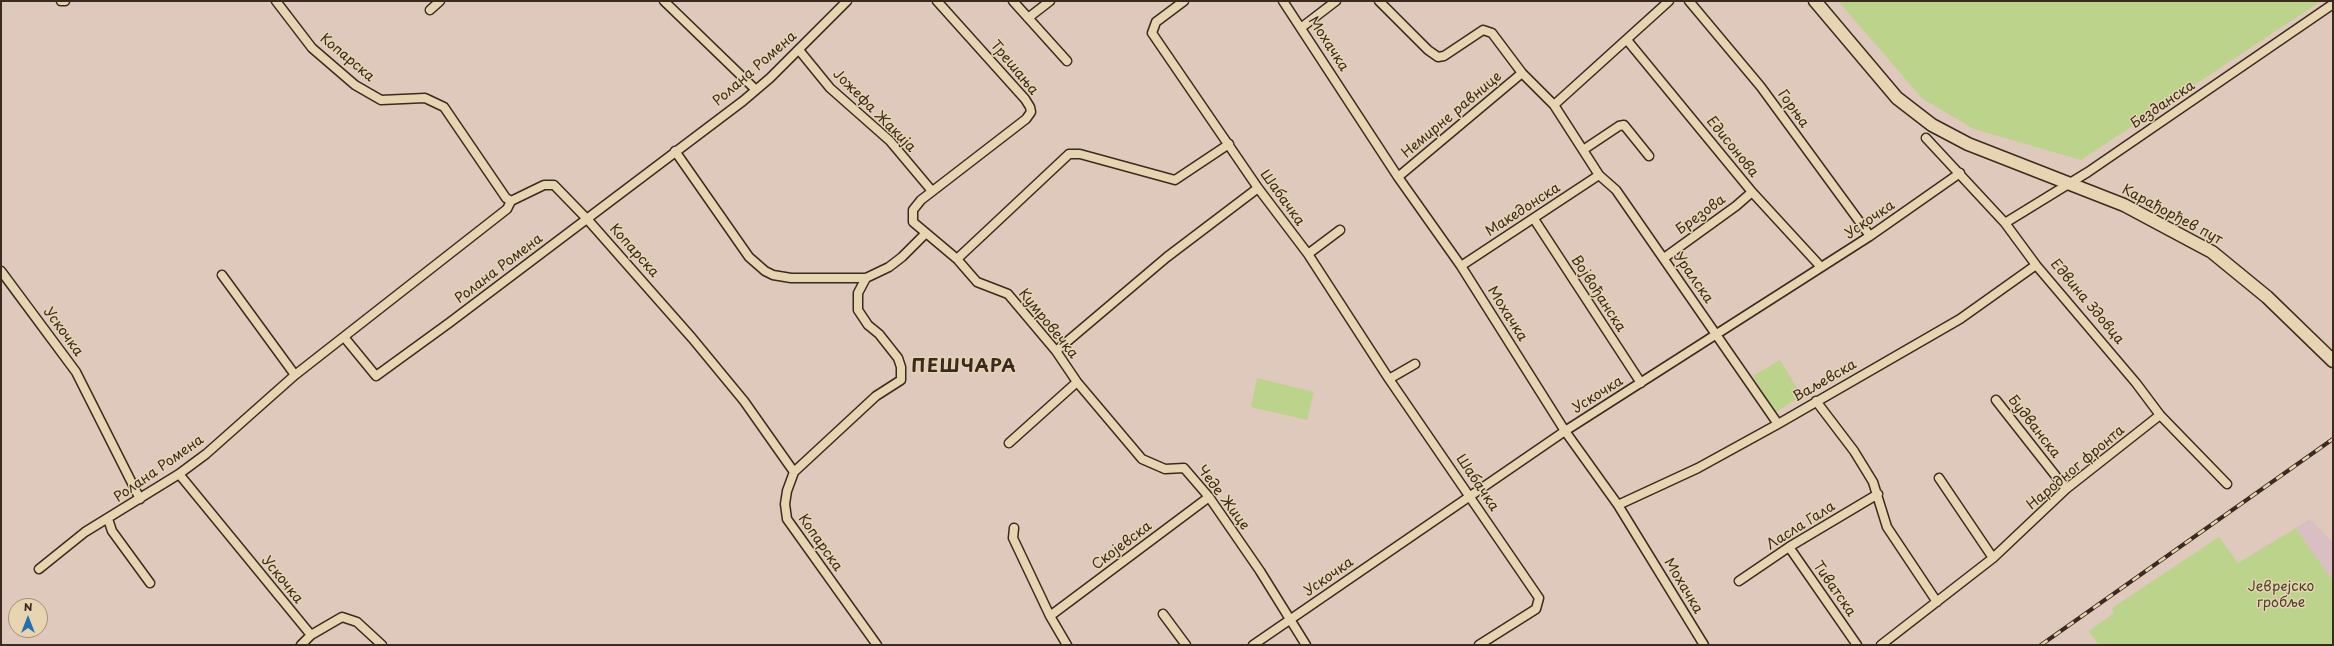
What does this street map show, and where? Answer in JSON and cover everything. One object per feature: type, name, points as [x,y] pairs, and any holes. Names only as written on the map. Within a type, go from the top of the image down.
[{"type":"main road","name":"Карађорђев пут","points":[[1815,1],[1897,98],[1932,126],[1968,144],[2071,183],[2146,216],[2212,252],[2267,297],[2333,361]]},
{"type":"street","name":"Копарска","points":[[276,1],[312,48],[355,85],[382,100],[425,98],[444,107],[495,184],[506,198],[511,201],[544,185],[554,185],[588,220],[692,338],[744,401],[794,472],[787,490],[785,504],[787,519],[877,645]]},
{"type":"street","points":[[430,10],[440,1]]},
{"type":"street","points":[[664,1],[756,90]]},
{"type":"street","name":"Ролана Ромена","points":[[344,337],[376,376],[588,220],[675,151],[756,90],[799,50],[847,1]]},
{"type":"street","name":"Трешања","points":[[932,191],[1026,119],[1031,110],[1025,99],[938,1]]},
{"type":"street","points":[[1013,1],[1067,61]]},
{"type":"street","points":[[1028,18],[1050,1]]},
{"type":"street","name":"Шабачка","points":[[1184,1],[1156,22],[1152,34],[1258,188],[1308,254],[1389,379],[1470,494],[1539,598],[1539,604],[1536,609],[1479,645]]},
{"type":"street","name":"Мохачка","points":[[1283,1],[1302,27],[1398,176],[1461,266],[1565,431],[1618,505],[1704,645]]},
{"type":"street","points":[[1302,27],[1336,1]]},
{"type":"street","name":"Уралска","points":[[1379,1],[1428,50],[1438,57],[1444,56],[1483,30],[1492,33],[1522,73],[1554,105],[1600,175],[1616,190],[1778,424]]},
{"type":"street","points":[[1554,105],[1669,1]]},
{"type":"street","name":"Горња","points":[[1689,1],[1761,87],[1870,236]]},
{"type":"street","name":"Безданска","points":[[2004,224],[2071,183],[2333,4]]},
{"type":"street","name":"Едисонова","points":[[1627,40],[1752,192],[1821,267]]},
{"type":"street","name":"Јожефа Жакија","points":[[799,50],[830,88],[890,141],[932,191]]},
{"type":"street","name":"Немирне равнице","points":[[1398,176],[1522,73]]},
{"type":"street","points":[[1583,150],[1619,126],[1624,125],[1649,156]]},
{"type":"street","name":"Едвина Здовца","points":[[1926,138],[1960,173],[2004,224],[2036,265],[2136,383],[2160,416],[2227,484]]},
{"type":"street","points":[[956,259],[1069,154],[1080,154],[1175,180],[1229,144]]},
{"type":"street","points":[[675,151],[732,235],[749,257],[765,271],[782,278],[866,278],[889,267],[902,257],[925,234]]},
{"type":"street","name":"Ускочка","points":[[1254,645],[1470,494],[1565,431],[1870,236],[1960,173]]},
{"type":"street","name":"Македонска","points":[[1461,266],[1600,175]]},
{"type":"street","points":[[1056,351],[1167,257],[1258,188]]},
{"type":"street","name":"Кумровечка","points":[[932,191],[916,206],[912,214],[913,222],[925,234],[956,259],[977,282],[1008,294],[1056,351],[1077,382]]},
{"type":"street","name":"Брезова","points":[[1664,258],[1736,206],[1752,192]]},
{"type":"street","name":"Ролана Ромена","points":[[39,569],[85,532],[140,500],[206,454],[295,375],[507,209],[511,201]]},
{"type":"street","name":"Војвођанска","points":[[1534,219],[1641,383]]},
{"type":"street","points":[[1308,254],[1340,230]]},
{"type":"street","name":"Ваљевска","points":[[1618,505],[1698,468],[1778,424],[1960,318],[2036,265]]},
{"type":"street","name":"Ускочка","points":[[1,271],[76,372],[140,500]]},
{"type":"street","points":[[222,275],[295,375]]},
{"type":"street","points":[[794,472],[876,396],[901,380],[902,367],[898,358],[879,334],[868,325],[858,310],[858,293],[866,278]]},
{"type":"street","points":[[1389,379],[1415,364]]},
{"type":"street","points":[[1009,443],[1077,382]]},
{"type":"street","name":"Чеде Жице","points":[[1077,382],[1142,458],[1165,469],[1184,468],[1209,497],[1260,571],[1306,645]]},
{"type":"street","name":"Будванска","points":[[1996,400],[2066,489]]},
{"type":"street","points":[[1816,401],[1854,451],[1878,494],[1887,527],[1937,602]]},
{"type":"street","name":"Народног фронта","points":[[1881,645],[1993,558],[2066,489],[2160,416]]},
{"type":"street","name":"Ускочка","points":[[179,474],[311,636]]},
{"type":"street","points":[[1939,478],[1993,558]]},
{"type":"street","name":"Ласла Гала","points":[[1739,581],[1789,547],[1878,494]]},
{"type":"street","name":"Скојевска","points":[[1050,616],[1209,497]]},
{"type":"street","points":[[108,520],[112,531],[150,582]]},
{"type":"street","points":[[1014,528],[1013,538],[1050,616],[1068,645]]},
{"type":"street","name":"Тиватска","points":[[1789,547],[1857,645]]},
{"type":"street","points":[[1163,614],[1186,645]]},
{"type":"street","points":[[301,645],[311,636],[342,617],[350,618],[382,645]]},
{"type":"shaded area","points":[[2310,519],[2333,543],[2333,582],[2296,528]]},
{"type":"green space","points":[[1838,1],[2321,1],[2081,160],[1974,129],[1923,99]]},
{"type":"green space","points":[[1780,360],[1802,396],[1775,412],[1753,376]]},
{"type":"green space","points":[[1257,378],[1314,392],[1307,420],[1251,407]]},
{"type":"green space","name":"Јеврејско гробље","points":[[2296,528],[2333,582],[2333,645],[2099,645],[2089,631],[2114,613],[2112,608],[2219,537],[2238,563]]},
{"type":"railway","points":[[2041,645],[2333,439]]},
{"type":"district","name":"ПЕШЧАРА","points":[[964,367]]}]
